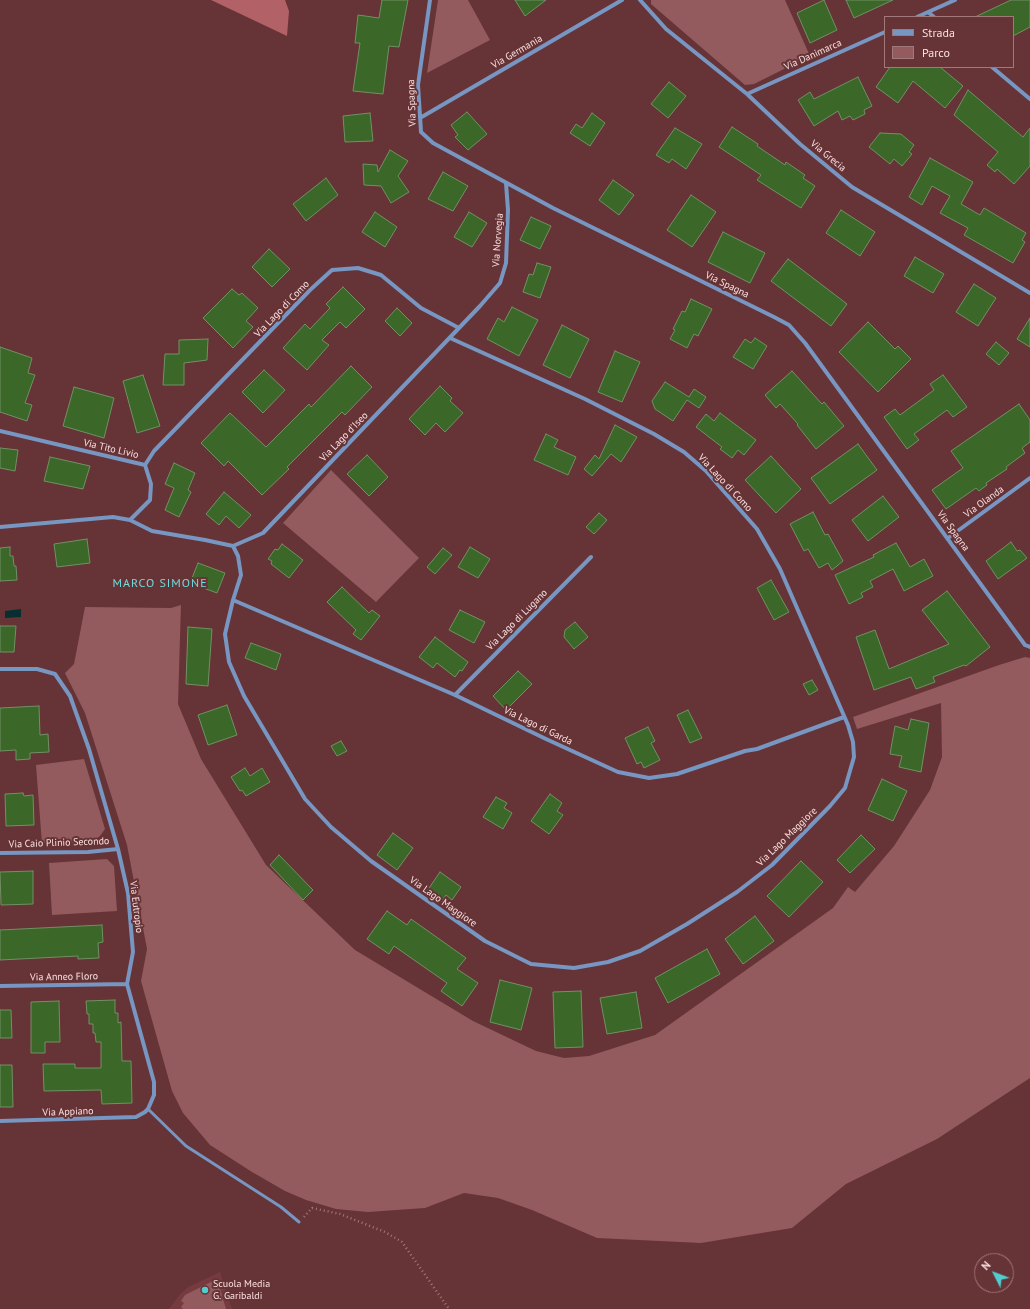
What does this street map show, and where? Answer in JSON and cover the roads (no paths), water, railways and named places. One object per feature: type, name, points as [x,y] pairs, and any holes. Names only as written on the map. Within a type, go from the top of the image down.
[{"type":"street","name":"Via Spagna","points":[[430,0],[418,86],[421,132],[433,143],[553,208],[789,325],[805,343],[1025,645],[1030,647]]},
{"type":"street","name":"Via Germania","points":[[420,118],[622,0]]},
{"type":"street","name":"Via Grecia","points":[[640,0],[666,29],[747,94],[800,144],[852,187],[1030,293]]},
{"type":"street","points":[[919,16],[955,0]]},
{"type":"street","points":[[928,12],[933,16]]},
{"type":"street","name":"Via Danimarca","points":[[747,94],[884,32]]},
{"type":"street","points":[[993,68],[1030,99]]},
{"type":"street","name":"Via Norvegia","points":[[459,328],[500,283],[506,263],[508,210],[506,183]]},
{"type":"street","name":"Via Lago di Como","points":[[145,465],[154,452],[310,290],[332,270],[358,268],[381,275],[421,308],[459,328]]},
{"type":"street","name":"Via Lago d'Iseo","points":[[233,546],[263,533],[459,328]]},
{"type":"street","name":"Via Lago di Como","points":[[450,338],[585,399],[654,434],[684,452],[706,472],[757,529],[780,569],[844,717]]},
{"type":"street","name":"Via Tito Livio","points":[[0,431],[145,465],[151,484],[150,500],[130,520]]},
{"type":"street","name":"Via Olanda","points":[[948,538],[1030,478]]},
{"type":"street","points":[[0,527],[113,517],[130,520],[152,531],[233,546]]},
{"type":"street","name":"Via Lago Maggiore","points":[[233,546],[238,556],[241,575],[225,634],[229,662],[244,696],[305,798],[331,827],[371,861],[486,941],[531,964],[574,968],[608,962],[640,952],[737,892],[772,865],[830,806],[845,788],[854,758],[853,742],[844,717]]},
{"type":"street","name":"Via Lago di Lugano","points":[[455,695],[592,557]]},
{"type":"street","name":"Via Lago di Garda","points":[[233,600],[455,695],[618,772],[649,778],[677,774],[745,751],[757,749],[844,717]]},
{"type":"street","name":"Via Eutropio","points":[[0,669],[37,668],[55,674],[70,696],[89,749],[118,849],[128,894],[133,952],[127,984],[154,1082],[154,1095],[148,1109]]},
{"type":"street","name":"Via Caio Plinio Secondo","points":[[0,853],[88,852],[118,849]]},
{"type":"street","name":"Via Anneo Floro","points":[[0,986],[127,984]]},
{"type":"street","name":"Via Appiano","points":[[0,1121],[136,1117],[148,1109]]},
{"type":"lane","points":[[148,1109],[186,1146],[281,1207],[299,1222]]},
{"type":"water","points":[[21,609],[21,617],[5,618],[5,611]]},
{"type":"place","name":"Scuola Media G. Garibaldi","points":[[205,1290]]},
{"type":"district","name":"MARCO SIMONE","points":[[160,584]]}]
